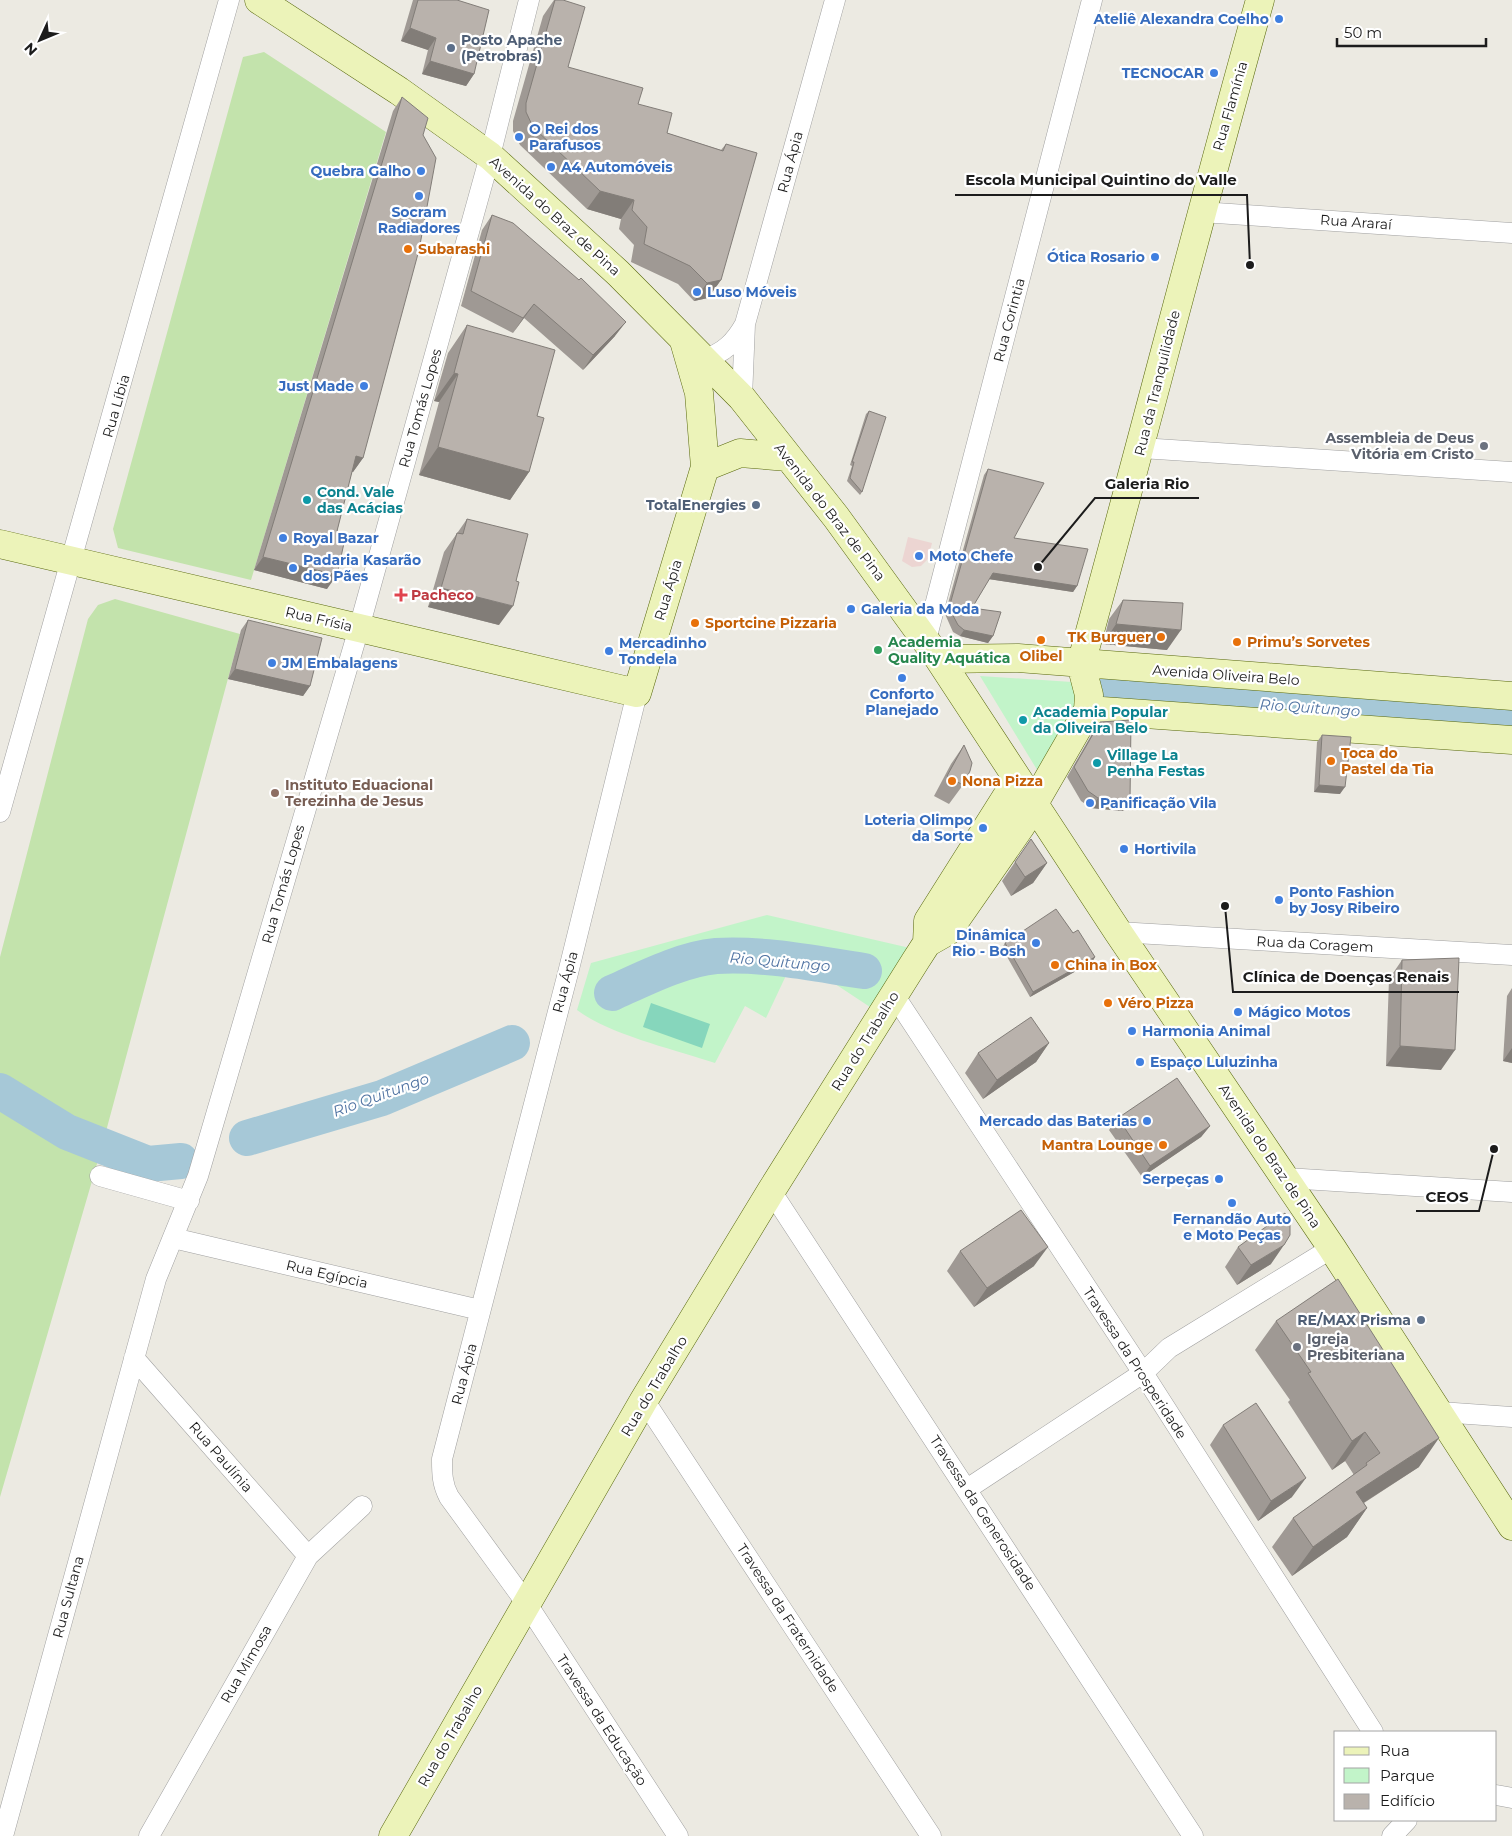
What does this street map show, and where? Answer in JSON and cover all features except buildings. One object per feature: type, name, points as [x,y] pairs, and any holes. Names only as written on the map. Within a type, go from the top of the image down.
[{"type":"street","name":"Rua Líbia","points":[[0,812],[229,0]]},
{"type":"street","name":"Avenida do Braz de Pina","points":[[259,0],[399,91],[490,156],[618,273],[742,398],[836,517],[932,650],[1118,932],[1286,1178],[1440,1412],[1512,1526]]},
{"type":"street","name":"Rua Tomás Lopes","points":[[134,1358],[156,1279],[189,1201],[248,1011],[290,859],[358,628],[490,156],[529,0]]},
{"type":"street","name":"Rua Ápia","points":[[704,359],[716,356],[737,340],[745,324],[835,0]]},
{"type":"street","name":"Rua Corintia","points":[[932,650],[1092,0]]},
{"type":"street","name":"Rua Flamínia","points":[[1201,212],[1260,0]]},
{"type":"street","name":"Rua Araraí","points":[[1201,212],[1512,233]]},
{"type":"street","name":"Rua da Tranquilidade","points":[[1088,710],[1089,695],[1081,664],[1140,448],[1201,212]]},
{"type":"street","name":"Rua Ápia","points":[[742,398],[745,324]]},
{"type":"street","name":"Rua Ápia","points":[[526,1604],[443,1486],[442,1459],[568,973],[637,693],[704,467],[699,392],[683,338]]},
{"type":"street","points":[[1140,448],[1512,472]]},
{"type":"street","points":[[704,467],[740,453],[788,457]]},
{"type":"street","name":"Rua Frísia","points":[[0,544],[637,693]]},
{"type":"street","name":"Avenida Oliveira Belo","points":[[932,650],[1081,664],[1512,696]]},
{"type":"street","points":[[1034,805],[1088,710],[1512,740]]},
{"type":"street","name":"Rua do Trabalho","points":[[392,1836],[644,1400],[771,1191],[927,943],[928,921],[1017,780]]},
{"type":"street","name":"Rua do Trabalho","points":[[927,943],[948,932],[1034,805]]},
{"type":"street","name":"Rua da Coragem","points":[[1118,932],[1512,955]]},
{"type":"street","name":"Travessa da Prosperidade","points":[[894,995],[1143,1373],[1372,1731]]},
{"type":"street","points":[[100,1176],[189,1201]]},
{"type":"street","points":[[1286,1178],[1512,1192]]},
{"type":"street","name":"Travessa da Generosidade","points":[[771,1191],[1193,1836]]},
{"type":"street","name":"Rua Egípcia","points":[[173,1238],[480,1310]]},
{"type":"street","points":[[967,1489],[1143,1373],[1169,1348],[1332,1248]]},
{"type":"street","name":"Rua Paulínia","points":[[134,1358],[308,1556]]},
{"type":"street","name":"Rua Sultana","points":[[3,1836],[134,1358]]},
{"type":"street","name":"Travessa da Fraternidade","points":[[644,1400],[931,1836]]},
{"type":"street","points":[[1440,1412],[1512,1417]]},
{"type":"street","name":"Rua Mimosa","points":[[149,1836],[308,1556],[362,1506]]},
{"type":"street","name":"Travessa da Educação","points":[[526,1604],[678,1836]]},
{"type":"street","points":[[1497,1795],[1512,1798]]},
{"type":"street","points":[[1392,1836],[1407,1821]]},
{"type":"shaded area","points":[[908,537],[932,543],[928,559],[921,566],[912,567],[902,561]]},
{"type":"green space","points":[[264,52],[386,132],[251,580],[118,548],[113,529],[243,57]]},
{"type":"green space","points":[[115,599],[240,634],[105,1135],[0,1083],[0,957],[88,619],[98,605]]},
{"type":"green space","points":[[980,676],[1072,682],[1079,698],[1039,773]]},
{"type":"green space","points":[[767,915],[910,948],[870,1007],[814,970],[790,967],[766,1018],[745,1006],[715,1063],[624,1034],[590,1019],[577,1010],[591,963]]},
{"type":"green space","points":[[651,1003],[710,1024],[702,1048],[643,1027]]},
{"type":"green space","points":[[0,1110],[50,1139],[99,1157],[0,1497]]},
{"type":"waterway","name":"Rio Quitungo","points":[[1108,693],[1512,723]]},
{"type":"waterway","name":"Rio Quitungo","points":[[612,993],[676,965],[716,956],[753,956],[809,962],[864,971]]},
{"type":"waterway","name":"Rio Quitungo","points":[[247,1138],[382,1098],[512,1043]]},
{"type":"waterway","name":"Rio Quitungo","points":[[0,1091],[67,1132],[148,1164],[181,1161]]},
{"type":"place","name":"Ateliê Alexandra Coelho","points":[[1279,19]]},
{"type":"place","name":"Posto Apache (Petrobras)","points":[[451,48]]},
{"type":"place","name":"TECNOCAR","points":[[1214,73]]},
{"type":"place","name":"O Rei dos Parafusos","points":[[519,137]]},
{"type":"place","name":"A4 Automóveis","points":[[551,167]]},
{"type":"place","name":"Quebra Galho","points":[[421,171]]},
{"type":"place","name":"Socram Radiadores","points":[[419,196]]},
{"type":"place","name":"Subarashi","points":[[408,249]]},
{"type":"place","name":"Ótica Rosario","points":[[1155,257]]},
{"type":"place","name":"Escola Municipal Quintino do Valle","points":[[1250,265]]},
{"type":"place","name":"Luso Móveis","points":[[697,292]]},
{"type":"place","name":"Just Made","points":[[364,386]]},
{"type":"place","name":"Assembleia de Deus Vitória em Cristo","points":[[1484,446]]},
{"type":"place","name":"Cond. Vale das Acácias","points":[[307,500]]},
{"type":"place","name":"TotalEnergies","points":[[756,505]]},
{"type":"place","name":"Royal Bazar","points":[[283,538]]},
{"type":"place","name":"Moto Chefe","points":[[919,556]]},
{"type":"place","name":"Galeria Rio","points":[[1038,567]]},
{"type":"place","name":"Padaria Kasarão dos Pães","points":[[293,568]]},
{"type":"place","name":"Pacheco","points":[[401,595]]},
{"type":"place","name":"Galeria da Moda","points":[[851,609]]},
{"type":"place","name":"Sportcine Pizzaria","points":[[695,623]]},
{"type":"place","name":"TK Burguer","points":[[1161,637]]},
{"type":"place","name":"Olibel","points":[[1041,640]]},
{"type":"place","name":"Primu’s Sorvetes","points":[[1237,642]]},
{"type":"place","name":"Academia Quality Aquática","points":[[878,650]]},
{"type":"place","name":"Mercadinho Tondela","points":[[609,651]]},
{"type":"place","name":"JM Embalagens","points":[[272,663]]},
{"type":"place","name":"Conforto Planejado","points":[[902,678]]},
{"type":"place","name":"Academia Popular da Oliveira Belo","points":[[1023,720]]},
{"type":"place","name":"Toca do Pastel da Tia","points":[[1331,761]]},
{"type":"place","name":"Village La Penha Festas","points":[[1097,763]]},
{"type":"place","name":"Nona Pizza","points":[[952,781]]},
{"type":"place","name":"Instituto Eduacional Terezinha de Jesus","points":[[275,793]]},
{"type":"place","name":"Panificação Vila","points":[[1090,803]]},
{"type":"place","name":"Loteria Olimpo da Sorte","points":[[983,828]]},
{"type":"place","name":"Hortivila","points":[[1124,849]]},
{"type":"place","name":"Ponto Fashion by Josy Ribeiro","points":[[1279,900]]},
{"type":"place","name":"Clínica de Doenças Renais","points":[[1225,906]]},
{"type":"place","name":"Dinâmica Rio - Bosh","points":[[1036,943]]},
{"type":"place","name":"China in Box","points":[[1055,965]]},
{"type":"place","name":"Véro Pizza","points":[[1108,1003]]},
{"type":"place","name":"Mágico Motos","points":[[1238,1012]]},
{"type":"place","name":"Harmonia Animal","points":[[1132,1031]]},
{"type":"place","name":"Espaço Luluzinha","points":[[1140,1062]]},
{"type":"place","name":"Mercado das Baterias","points":[[1147,1121]]},
{"type":"place","name":"Mantra Lounge","points":[[1163,1145]]},
{"type":"place","name":"CEOS","points":[[1494,1149]]},
{"type":"place","name":"Serpeças","points":[[1219,1179]]},
{"type":"place","name":"Fernandão Auto e Moto Peças","points":[[1232,1203]]},
{"type":"place","name":"RE/MAX Prisma","points":[[1421,1320]]},
{"type":"place","name":"Igreja Presbiteriana","points":[[1297,1347]]}]
